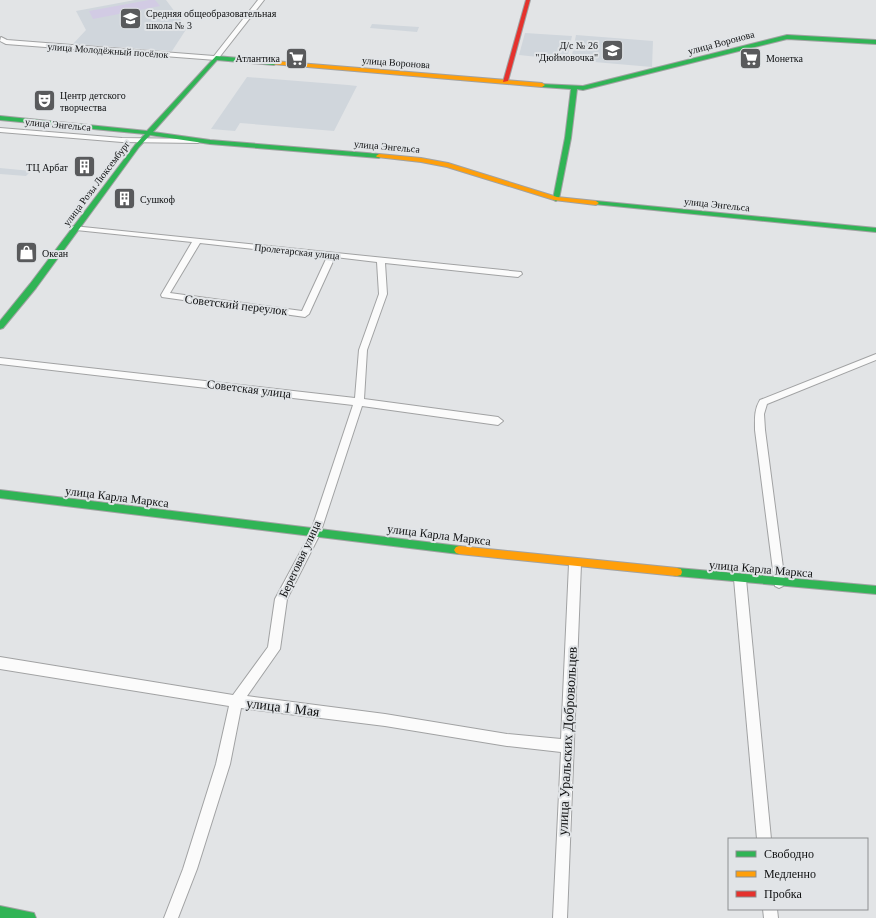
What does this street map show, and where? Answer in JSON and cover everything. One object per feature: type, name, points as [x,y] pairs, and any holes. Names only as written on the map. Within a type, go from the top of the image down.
[{"type":"street","points":[[216,58],[261,0]]},
{"type":"street","points":[[505,81],[528,0]]},
{"type":"street","name":"улица Молодёжный посёлок","points":[[0,37],[6,42],[216,58]]},
{"type":"street","name":"улица Воронова","points":[[216,58],[505,81],[574,88],[592,87],[788,37],[876,42]]},
{"type":"street","name":"улица Розы Люксембург","points":[[0,326],[33,286],[142,141],[216,58]]},
{"type":"street","points":[[556,199],[568,138],[574,88]]},
{"type":"street","name":"улица Энгельса","points":[[0,118],[150,132],[161,136],[210,142],[428,161],[448,165],[556,199],[876,230]]},
{"type":"street","name":"улица Энгельса","points":[[0,130],[142,141],[210,142]]},
{"type":"street","name":"Пролетарская улица","points":[[76,228],[518,274]]},
{"type":"street","name":"Советский переулок","points":[[197,241],[165,295],[305,314],[332,255]]},
{"type":"street","name":"Береговая улица","points":[[171,918],[190,869],[223,764],[236,701],[274,649],[281,599],[314,534],[359,402],[363,350],[383,294],[381,260]]},
{"type":"street","points":[[779,583],[758,414],[763,402],[876,357]]},
{"type":"street","name":"Советская улица","points":[[0,361],[359,402],[498,421]]},
{"type":"street","name":"улица Карла Маркса","points":[[0,494],[314,534],[575,564],[779,583],[876,590]]},
{"type":"street","name":"улица Уральских Добровольцев","points":[[560,918],[566,746],[575,564]]},
{"type":"street","points":[[740,579],[764,838]]},
{"type":"street","name":"улица 1 Мая","points":[[0,663],[236,701],[385,720],[507,740],[566,746]]},
{"type":"street","points":[[0,913],[29,918]]},
{"type":"shaded area","name":"Средняя общеобразовательная школа № 3","points":[[135,0],[166,0],[187,28],[172,51],[73,44],[86,30],[76,11]]},
{"type":"shaded area","points":[[155,0],[160,6],[93,19],[89,11]]},
{"type":"shaded area","points":[[372,24],[419,27],[417,32],[370,28]]},
{"type":"shaded area","points":[[525,33],[572,36],[567,60],[519,55]]},
{"type":"shaded area","name":"Д/с № 26 \"Дюймовочка\"","points":[[576,35],[653,41],[652,67],[571,60]]},
{"type":"shaded area","points":[[247,77],[357,86],[334,131],[240,123],[235,131],[211,129]]},
{"type":"shaded area","points":[[0,168],[31,171],[26,176],[0,174]]},
{"type":"traffic: fast","points":[[542,85],[583,88],[787,37],[876,42]]},
{"type":"traffic: fast","points":[[0,326],[33,286],[137,146],[216,58],[274,63]]},
{"type":"traffic: fast","points":[[556,199],[568,138],[574,88]]},
{"type":"traffic: fast","points":[[0,118],[130,130],[210,142],[379,156]]},
{"type":"traffic: fast","points":[[596,203],[876,230]]},
{"type":"traffic: fast","points":[[0,494],[459,550]]},
{"type":"traffic: fast","points":[[677,572],[876,590]]},
{"type":"traffic: fast","points":[[0,913],[29,918]]},
{"type":"traffic: slow","points":[[274,63],[542,85]]},
{"type":"traffic: slow","points":[[379,156],[421,160],[448,165],[556,199],[596,203]]},
{"type":"traffic: slow","points":[[459,550],[677,572]]},
{"type":"traffic: jam","points":[[505,81],[528,0]]},
{"type":"place","name":"Средняя общеобразовательная школа № 3","points":[[131,19]]},
{"type":"place","name":"Д/с № 26 \"Дюймовочка\"","points":[[613,51]]},
{"type":"place","name":"Атлантика","points":[[296,58]]},
{"type":"place","name":"Монетка","points":[[751,58]]},
{"type":"place","name":"Центр детского творчества","points":[[44,101]]},
{"type":"place","name":"ТЦ Арбат","points":[[84,167]]},
{"type":"place","name":"Сушкоф","points":[[125,199]]},
{"type":"place","name":"Океан","points":[[26,253]]}]
